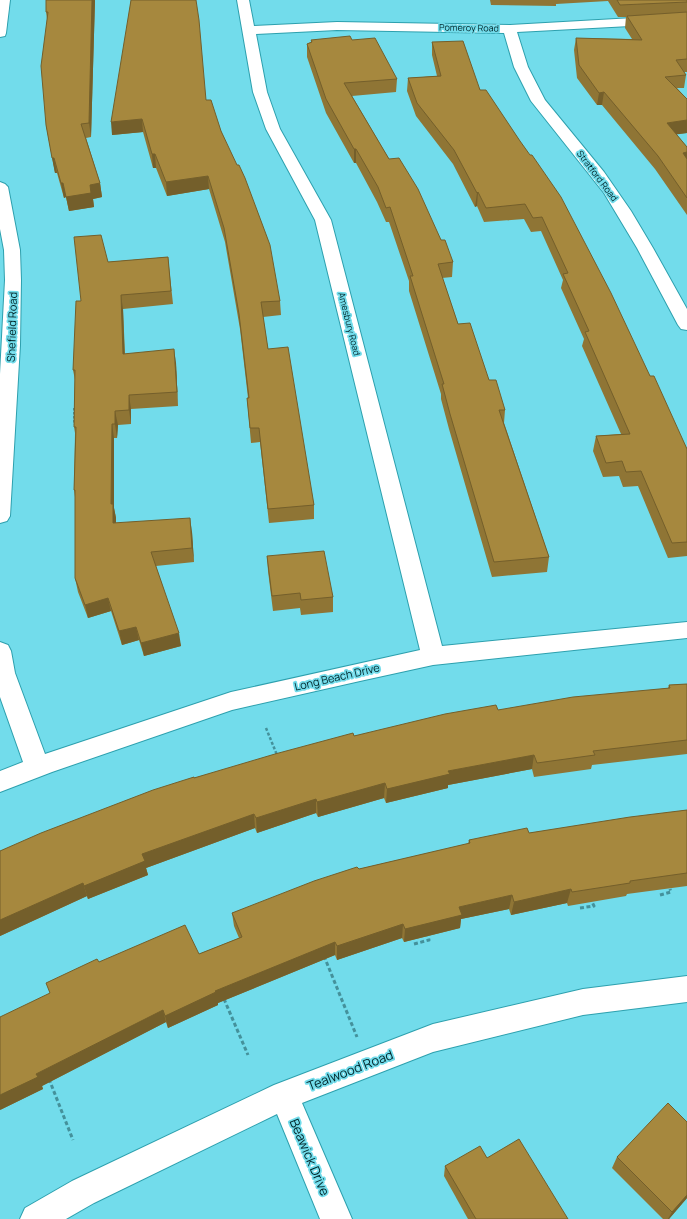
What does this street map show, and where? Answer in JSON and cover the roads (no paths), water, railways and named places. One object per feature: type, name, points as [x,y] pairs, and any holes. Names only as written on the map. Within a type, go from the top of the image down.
[{"type":"street","points":[[0,33],[4,0]]},
{"type":"street","name":"Amesbury Road","points":[[244,0],[260,92],[273,129],[323,220],[433,656]]},
{"type":"street","name":"Pomeroy Road","points":[[250,30],[338,26],[510,29],[687,19]]},
{"type":"street","name":"Stratford Road","points":[[510,29],[516,54],[532,91],[542,108],[598,175],[618,204],[640,239],[687,325]]},
{"type":"street","name":"Shefield Road","points":[[0,187],[12,250],[13,280],[11,353],[0,516]]},
{"type":"street","name":"Long Beach Drive","points":[[0,782],[37,767],[231,701],[433,656],[687,630]]},
{"type":"street","points":[[0,651],[3,673],[37,767]]},
{"type":"street","name":"Tealwood Road","points":[[36,1219],[83,1192],[284,1095],[433,1038],[569,1005],[608,998],[687,989]]},
{"type":"street","name":"Beawick Drive","points":[[284,1095],[336,1219]]}]
